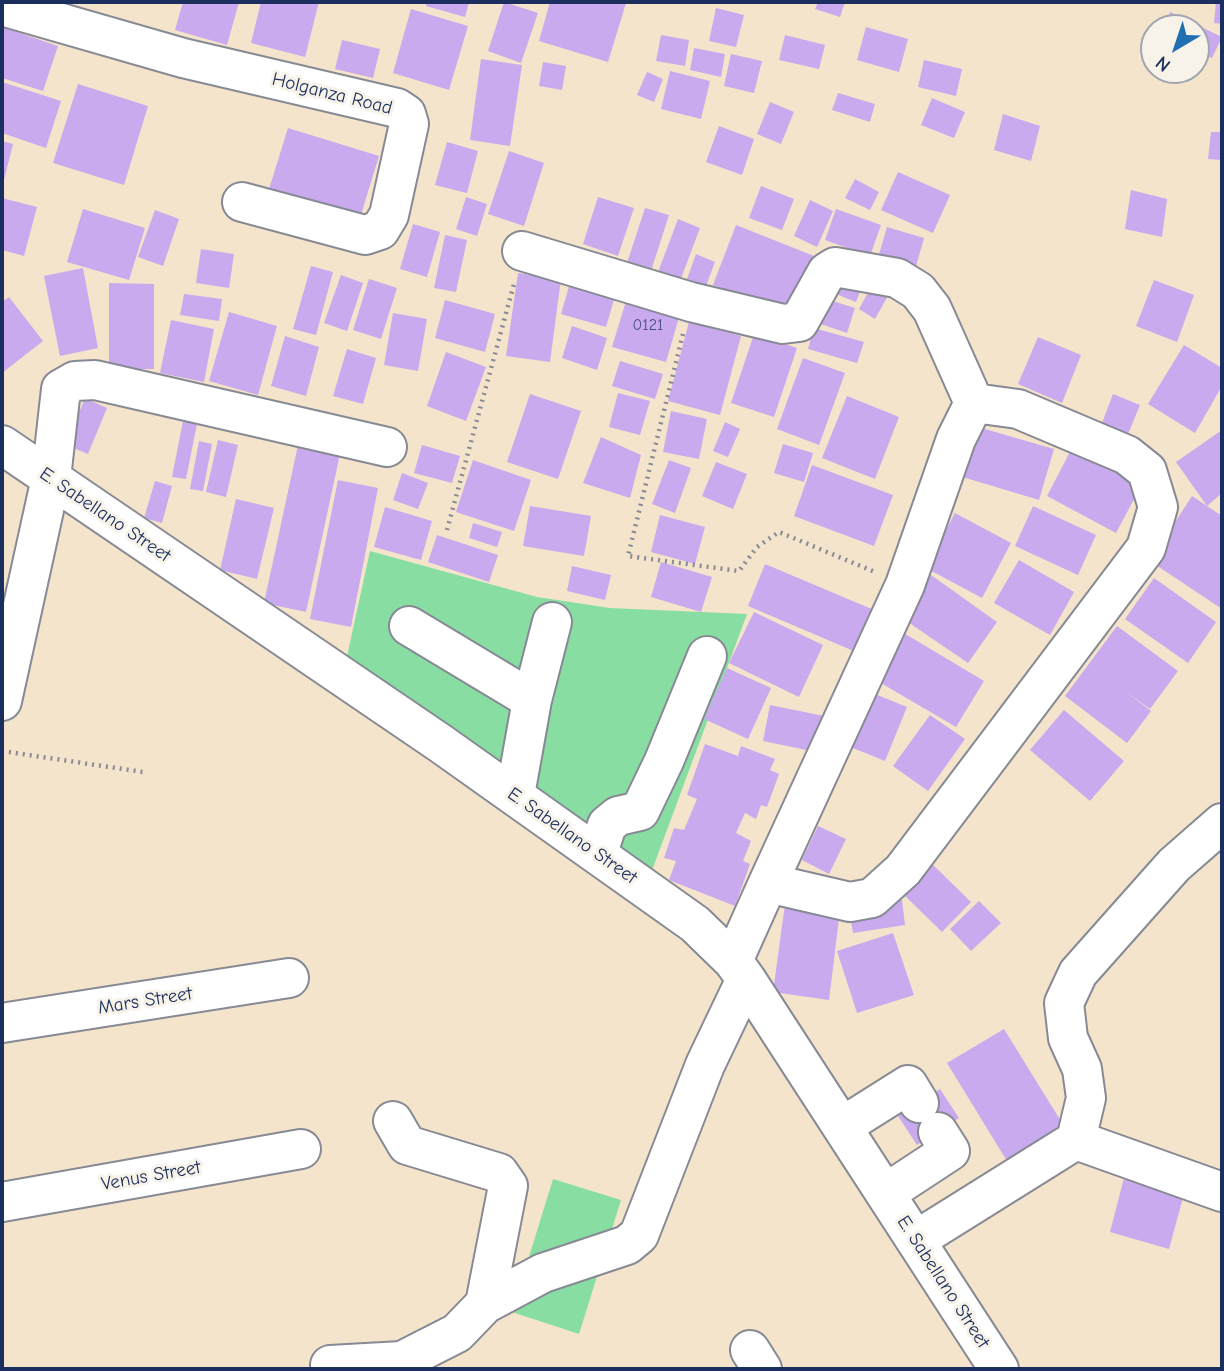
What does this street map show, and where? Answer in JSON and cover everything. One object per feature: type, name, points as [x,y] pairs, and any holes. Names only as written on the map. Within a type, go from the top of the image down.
[{"type":"street","name":"Holganza Road","points":[[2,6],[183,58],[397,108],[406,114],[409,124],[392,202],[389,215],[380,230],[365,235],[242,202]]},
{"type":"street","points":[[522,251],[691,302],[783,324],[799,322],[827,272],[835,267],[897,278],[918,291],[932,309],[974,403]]},
{"type":"street","points":[[2,701],[51,478],[61,389],[75,381],[95,380],[387,447]]},
{"type":"street","points":[[327,1368],[402,1361],[457,1333],[485,1304],[542,1273],[627,1245],[639,1235],[740,970],[768,883],[905,584],[956,439],[974,403]]},
{"type":"street","points":[[768,883],[850,902],[872,898],[903,870],[1146,548],[1158,507],[1147,471],[1127,455],[1018,409],[974,403]]},
{"type":"street","name":"E. Sabellano Street","points":[[2,445],[515,795],[695,923],[740,970],[999,1369]]},
{"type":"street","points":[[515,795],[532,700],[552,622]]},
{"type":"street","points":[[410,626],[532,700]]},
{"type":"street","points":[[598,853],[607,825],[618,816],[640,811],[664,761],[707,656]]},
{"type":"street","points":[[916,1240],[1076,1140],[1086,1098],[1082,1069],[1068,1038],[1064,1003],[1078,973],[1174,865],[1222,822]]},
{"type":"street","name":"Mars Street","points":[[2,1023],[289,978]]},
{"type":"street","points":[[843,1126],[908,1085],[950,1152],[886,1193]]},
{"type":"street","points":[[393,1121],[407,1145],[499,1173],[508,1186],[485,1304]]},
{"type":"street","points":[[1076,1140],[1222,1192]]},
{"type":"street","name":"Venus Street","points":[[2,1202],[301,1149]]},
{"type":"path","points":[[447,530],[522,251]]},
{"type":"path","points":[[691,302],[628,556],[739,571],[757,547],[779,532],[905,584]]},
{"type":"path","points":[[2,751],[143,772]]},
{"type":"green space","points":[[370,551],[537,597],[610,608],[747,614],[651,873],[546,794],[346,661]]},
{"type":"green space","points":[[553,1179],[621,1200],[579,1334],[512,1312]]},
{"type":"building","points":[[183,2],[239,2],[227,45],[175,30]]},
{"type":"building","points":[[261,2],[319,2],[305,57],[251,43]]},
{"type":"building","points":[[427,2],[469,2],[465,17],[426,6]]},
{"type":"building","points":[[504,2],[538,13],[521,63],[488,51]]},
{"type":"building","points":[[550,2],[626,3],[608,62],[539,41]]},
{"type":"building","points":[[818,2],[845,2],[840,17],[815,9]]},
{"type":"building","points":[[1216,2],[1222,2],[1222,24],[1214,23]]},
{"type":"building","points":[[716,8],[744,15],[736,47],[709,41]]},
{"type":"building","points":[[411,9],[468,26],[449,90],[393,73]]},
{"type":"building","points":[[2,27],[58,46],[43,91],[2,78]]},
{"type":"building","points":[[866,27],[908,39],[899,72],[857,60]]},
{"type":"building","points":[[1210,31],[1222,37],[1212,58],[1210,57]]},
{"type":"building","points":[[661,35],[689,40],[685,66],[656,61]]},
{"type":"building","points":[[785,35],[825,45],[819,69],[779,60]]},
{"type":"building","points":[[342,40],[380,49],[373,78],[335,69]]},
{"type":"building","points":[[694,48],[725,54],[721,77],[690,70]]},
{"type":"building","points":[[731,54],[762,61],[754,93],[724,86]]},
{"type":"building","points":[[481,59],[522,65],[510,146],[470,140]]},
{"type":"building","points":[[924,60],[962,69],[956,96],[918,87]]},
{"type":"building","points":[[543,62],[566,66],[562,90],[539,86]]},
{"type":"building","points":[[670,71],[710,81],[701,119],[661,109]]},
{"type":"building","points":[[647,72],[663,79],[654,102],[637,95]]},
{"type":"building","points":[[2,82],[61,101],[46,148],[2,133]]},
{"type":"building","points":[[78,84],[148,106],[124,185],[53,163]]},
{"type":"building","points":[[838,93],[875,104],[870,122],[832,110]]},
{"type":"building","points":[[932,98],[965,112],[954,138],[921,125]]},
{"type":"building","points":[[770,102],[794,112],[781,144],[757,134]]},
{"type":"building","points":[[1003,114],[1040,126],[1031,161],[994,150]]},
{"type":"building","points":[[719,126],[754,139],[742,175],[706,162]]},
{"type":"building","points":[[288,128],[379,156],[360,218],[269,189]]},
{"type":"building","points":[[1211,132],[1222,132],[1222,160],[1208,159]]},
{"type":"building","points":[[2,141],[13,144],[3,184],[2,184]]},
{"type":"building","points":[[447,142],[478,151],[467,193],[435,185]]},
{"type":"building","points":[[509,151],[544,163],[524,226],[488,214]]},
{"type":"building","points":[[898,172],[950,195],[933,233],[881,210]]},
{"type":"building","points":[[855,179],[879,192],[870,210],[845,198]]},
{"type":"building","points":[[761,186],[794,199],[782,230],[749,218]]},
{"type":"building","points":[[1131,190],[1167,199],[1162,237],[1125,229]]},
{"type":"building","points":[[466,197],[487,204],[477,236],[456,229]]},
{"type":"building","points":[[598,197],[634,208],[618,256],[583,244]]},
{"type":"building","points":[[2,198],[37,207],[24,256],[2,250]]},
{"type":"building","points":[[810,200],[833,211],[817,247],[794,236]]},
{"type":"building","points":[[645,208],[669,215],[650,274],[626,266]]},
{"type":"building","points":[[83,209],[145,228],[129,280],[67,262]]},
{"type":"building","points":[[836,209],[881,225],[870,256],[825,240]]},
{"type":"building","points":[[155,210],[179,219],[163,266],[138,257]]},
{"type":"building","points":[[678,219],[700,228],[680,281],[658,272]]},
{"type":"building","points":[[413,224],[440,232],[427,277],[400,269]]},
{"type":"building","points":[[736,225],[814,256],[790,316],[713,285]]},
{"type":"building","points":[[887,227],[924,238],[915,270],[878,258]]},
{"type":"building","points":[[445,235],[467,240],[456,292],[434,288]]},
{"type":"building","points":[[201,249],[234,254],[229,288],[196,283]]},
{"type":"building","points":[[696,254],[715,262],[706,286],[687,279]]},
{"type":"building","points":[[311,266],[333,272],[316,335],[293,329]]},
{"type":"building","points":[[83,268],[98,348],[60,356],[44,276]]},
{"type":"building","points":[[518,273],[561,279],[550,362],[506,356]]},
{"type":"building","points":[[838,274],[863,284],[856,302],[831,292]]},
{"type":"building","points":[[341,275],[363,283],[347,331],[324,323]]},
{"type":"building","points":[[572,276],[617,289],[606,327],[561,314]]},
{"type":"building","points":[[877,276],[894,285],[875,319],[859,309]]},
{"type":"building","points":[[369,279],[397,288],[381,339],[353,330]]},
{"type":"building","points":[[1154,280],[1194,295],[1177,342],[1136,326]]},
{"type":"building","points":[[109,283],[154,284],[154,369],[109,369]]},
{"type":"building","points":[[630,288],[683,304],[666,362],[612,347]]},
{"type":"building","points":[[184,294],[222,299],[219,321],[180,315]]},
{"type":"building","points":[[9,297],[43,341],[2,373],[2,302]]},
{"type":"building","points":[[820,297],[855,308],[847,333],[812,321]]},
{"type":"building","points":[[445,300],[495,314],[485,352],[435,338]]},
{"type":"building","points":[[229,312],[277,326],[258,395],[209,381]]},
{"type":"building","points":[[393,313],[427,319],[418,371],[384,365]]},
{"type":"building","points":[[171,320],[214,329],[204,382],[160,373]]},
{"type":"building","points":[[689,322],[741,336],[720,415],[668,401]]},
{"type":"building","points":[[572,326],[607,338],[597,370],[562,358]]},
{"type":"building","points":[[814,328],[864,342],[857,363],[808,349]]},
{"type":"building","points":[[754,334],[797,348],[774,417],[731,403]]},
{"type":"building","points":[[285,336],[319,347],[306,396],[271,386]]},
{"type":"building","points":[[1038,337],[1081,355],[1062,403],[1018,384]]},
{"type":"building","points":[[1184,345],[1222,368],[1222,386],[1195,433],[1148,404]]},
{"type":"building","points":[[347,349],[376,358],[363,404],[333,396]]},
{"type":"building","points":[[446,352],[486,367],[466,421],[427,406]]},
{"type":"building","points":[[803,358],[845,373],[819,445],[777,429]]},
{"type":"building","points":[[620,361],[663,374],[655,399],[612,386]]},
{"type":"building","points":[[618,393],[650,401],[640,435],[609,427]]},
{"type":"building","points":[[530,394],[581,411],[558,479],[507,462]]},
{"type":"building","points":[[1113,394],[1140,405],[1128,434],[1102,423]]},
{"type":"building","points":[[847,396],[899,417],[875,479],[822,458]]},
{"type":"building","points":[[85,398],[107,408],[88,454],[66,445]]},
{"type":"building","points":[[671,411],[707,419],[699,459],[663,452]]},
{"type":"building","points":[[183,421],[197,424],[186,479],[172,477]]},
{"type":"building","points":[[725,422],[740,429],[728,457],[713,451]]},
{"type":"building","points":[[971,425],[1054,449],[1039,500],[956,475]]},
{"type":"building","points":[[1222,430],[1222,493],[1207,506],[1176,462]]},
{"type":"building","points":[[601,437],[641,455],[630,498],[583,483]]},
{"type":"building","points":[[218,440],[238,445],[226,497],[206,492]]},
{"type":"building","points":[[199,441],[212,444],[203,491],[190,489]]},
{"type":"building","points":[[783,444],[813,453],[804,482],[774,473]]},
{"type":"building","points":[[298,445],[340,454],[306,612],[264,603]]},
{"type":"building","points":[[422,445],[460,456],[452,483],[414,473]]},
{"type":"building","points":[[1072,448],[1141,486],[1116,533],[1047,496]]},
{"type":"building","points":[[473,460],[531,480],[514,531],[456,512]]},
{"type":"building","points":[[669,460],[691,468],[675,513],[652,504]]},
{"type":"building","points":[[716,462],[747,474],[733,509],[702,496]]},
{"type":"building","points":[[812,465],[893,495],[874,546],[794,516]]},
{"type":"building","points":[[402,473],[428,483],[418,509],[393,500]]},
{"type":"building","points":[[338,480],[378,488],[351,627],[310,619]]},
{"type":"building","points":[[155,481],[172,486],[162,523],[144,518]]},
{"type":"building","points":[[1192,496],[1222,516],[1222,609],[1150,561]]},
{"type":"building","points":[[236,499],[274,508],[257,579],[220,570]]},
{"type":"building","points":[[530,506],[591,516],[584,556],[523,546]]},
{"type":"building","points":[[1033,506],[1096,535],[1078,575],[1015,546]]},
{"type":"building","points":[[385,507],[432,521],[421,560],[374,547]]},
{"type":"building","points":[[955,513],[1011,543],[982,598],[926,568]]},
{"type":"building","points":[[660,515],[705,527],[695,564],[651,552]]},
{"type":"building","points":[[473,523],[502,532],[497,547],[469,538]]},
{"type":"building","points":[[437,535],[498,555],[489,582],[428,562]]},
{"type":"building","points":[[1019,560],[1074,592],[1050,635],[994,603]]},
{"type":"building","points":[[661,562],[712,577],[701,612],[651,597]]},
{"type":"building","points":[[765,564],[874,610],[856,652],[748,606]]},
{"type":"building","points":[[572,566],[611,575],[605,600],[567,591]]},
{"type":"building","points":[[931,575],[997,622],[968,663],[902,618]]},
{"type":"building","points":[[1154,578],[1216,622],[1188,663],[1125,619]]},
{"type":"building","points":[[754,612],[823,645],[799,697],[729,663]]},
{"type":"building","points":[[1117,626],[1178,671],[1150,709],[1125,691],[1151,711],[1127,743],[1065,696]]},
{"type":"building","points":[[902,632],[984,681],[956,727],[874,679]]},
{"type":"building","points":[[727,668],[771,688],[748,739],[704,719]]},
{"type":"building","points":[[870,692],[907,707],[885,761],[848,746]]},
{"type":"building","points":[[770,705],[824,716],[816,752],[763,741]]},
{"type":"building","points":[[1064,710],[1124,761],[1090,801],[1030,750]]},
{"type":"building","points":[[930,715],[965,739],[928,791],[893,766]]},
{"type":"building","points":[[705,744],[738,756],[741,746],[775,759],[770,770],[779,774],[767,807],[761,805],[756,819],[745,813],[736,833],[751,841],[743,861],[750,864],[735,906],[669,880],[676,861],[664,858],[674,828],[684,830],[697,799],[687,795]]},
{"type":"building","points":[[818,826],[846,839],[829,874],[802,860]]},
{"type":"building","points":[[928,860],[971,902],[942,932],[899,890]]},
{"type":"building","points":[[902,900],[905,925],[853,933],[849,909]]},
{"type":"building","points":[[979,901],[1001,923],[971,951],[950,929]]},
{"type":"building","points":[[785,904],[840,911],[829,1000],[773,992]]},
{"type":"building","points":[[893,933],[914,995],[857,1013],[837,951]]},
{"type":"building","points":[[1004,1029],[1067,1131],[1010,1166],[947,1063]]},
{"type":"building","points":[[940,1089],[959,1118],[917,1145],[898,1116]]},
{"type":"building","points":[[1124,1178],[1184,1194],[1169,1249],[1110,1232]]}]
